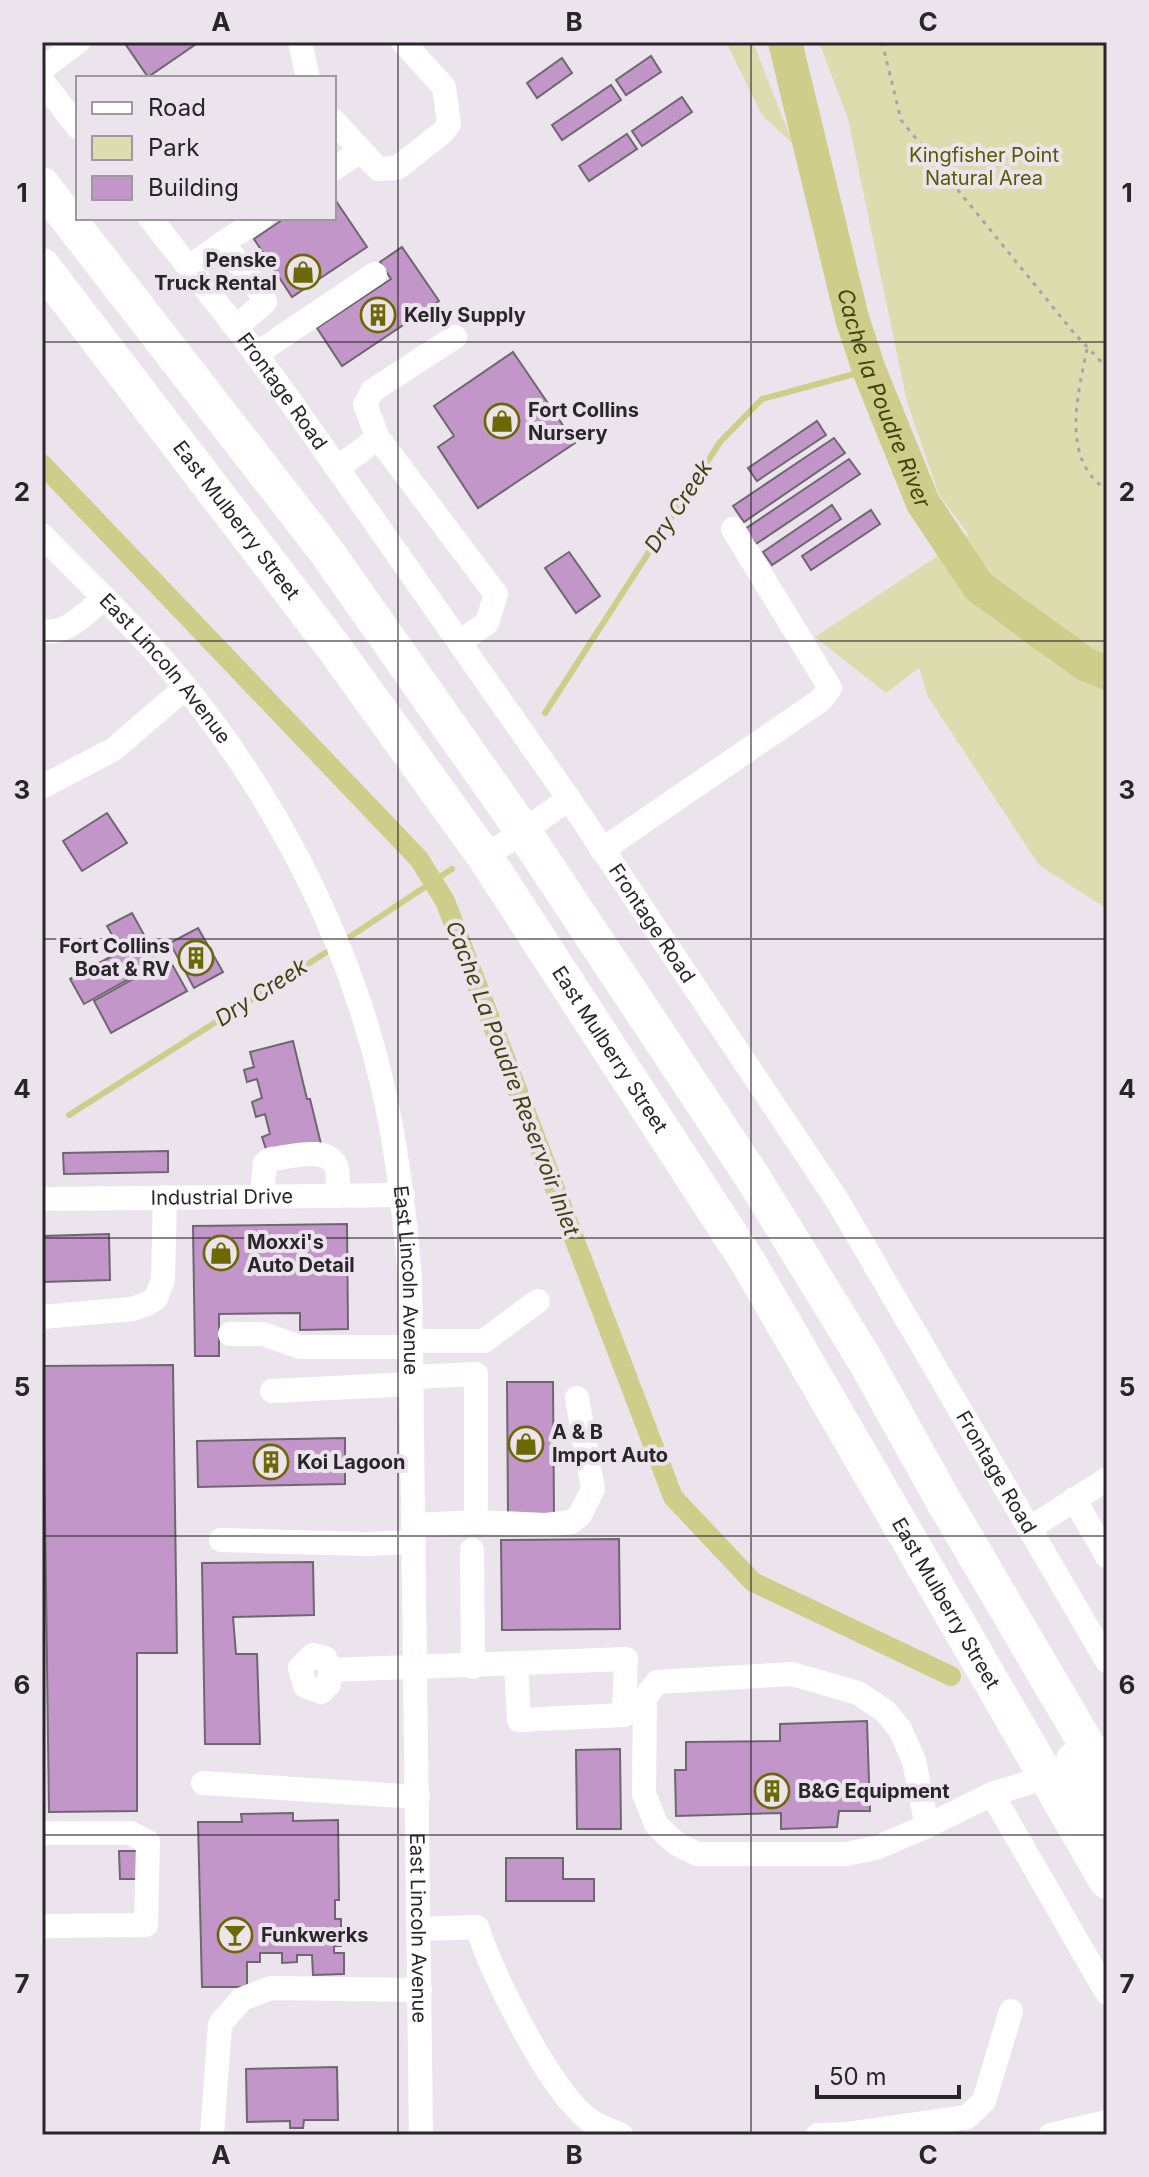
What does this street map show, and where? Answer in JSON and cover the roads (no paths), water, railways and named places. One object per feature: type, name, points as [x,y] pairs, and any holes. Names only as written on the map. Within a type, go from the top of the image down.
[{"type":"highway","points":[[42,185],[326,551],[523,831],[753,1178],[865,1360],[943,1500],[1107,1779]]},
{"type":"highway","name":"East Mulberry Street","points":[[42,266],[332,645],[485,857],[748,1262],[1107,1881]]},
{"type":"highway","points":[[943,1500],[1044,1707],[1107,1818]]},
{"type":"street","points":[[42,69],[78,42]]},
{"type":"street","points":[[300,42],[308,76]]},
{"type":"street","points":[[336,123],[378,169],[397,168],[443,132],[449,124],[444,87],[403,42]]},
{"type":"street","points":[[42,81],[76,124]]},
{"type":"street","points":[[336,168],[360,151]]},
{"type":"street","name":"Frontage Road","points":[[152,220],[256,354],[569,799],[837,1200],[1107,1661]]},
{"type":"street","points":[[189,267],[258,220]]},
{"type":"street","points":[[223,243],[265,302],[236,327]]},
{"type":"street","points":[[256,354],[375,274]]},
{"type":"street","points":[[455,337],[372,391],[365,405],[378,438],[496,594],[487,623],[459,642]]},
{"type":"street","points":[[337,468],[378,438]]},
{"type":"street","points":[[602,850],[821,700],[830,688],[733,529]]},
{"type":"street","name":"East Lincoln Avenue","points":[[42,535],[172,671],[247,771],[298,857],[343,959],[382,1082],[403,1195],[410,1280],[421,2135]]},
{"type":"street","points":[[42,631],[62,629],[73,624],[103,599]]},
{"type":"street","points":[[42,787],[114,749],[185,688]]},
{"type":"street","points":[[485,857],[569,799]]},
{"type":"street","points":[[262,1196],[265,1163],[271,1159],[319,1154],[328,1156],[337,1167],[337,1196]]},
{"type":"street","name":"Industrial Drive","points":[[42,1199],[403,1195]]},
{"type":"street","points":[[42,1317],[132,1309],[156,1298],[163,1280],[165,1197]]},
{"type":"street","points":[[230,1334],[263,1334],[300,1347],[484,1341],[538,1301]]},
{"type":"street","points":[[272,1391],[476,1374],[476,1522]]},
{"type":"street","points":[[221,1540],[367,1544],[476,1522],[546,1525],[571,1522],[580,1515],[593,1489],[577,1398]]},
{"type":"street","points":[[1030,1528],[1107,1479]]},
{"type":"street","points":[[1074,1499],[1107,1556]]},
{"type":"street","points":[[472,1550],[473,1667]]},
{"type":"street","points":[[330,1670],[626,1659],[624,1715],[519,1720],[516,1665]]},
{"type":"street","points":[[927,1826],[914,1761],[900,1729],[885,1711],[858,1693],[792,1674],[657,1682],[645,1698],[644,1794],[657,1826],[677,1844],[697,1854],[846,1854],[876,1848],[927,1826],[992,1794],[1047,1777]]},
{"type":"street","points":[[203,1783],[418,1797]]},
{"type":"street","points":[[992,1794],[1107,1993]]},
{"type":"street","points":[[42,1833],[131,1833],[148,1842],[146,1925],[42,1926]]},
{"type":"street","points":[[419,1929],[477,1927],[487,1958],[562,2093],[588,2119],[621,2135]]},
{"type":"street","points":[[212,2135],[220,2024],[242,1999],[271,1988],[420,1990]]},
{"type":"street","points":[[818,2135],[968,2126],[984,2101],[1011,2011]]},
{"type":"street","points":[[1051,2135],[1107,2122]]},
{"type":"waterway","name":"Cache la Poudre River","points":[[785,42],[852,318],[869,370],[923,503],[979,587],[1085,664],[1107,673]]},
{"type":"waterway","name":"Dry Creek","points":[[545,713],[720,442],[762,399],[869,370]]},
{"type":"waterway","name":"Cache La Poudre Reservoir Inlet","points":[[42,464],[419,859],[445,901],[673,1497],[753,1582],[951,1676]]},
{"type":"waterway","name":"Dry Creek","points":[[342,942],[452,869]]},
{"type":"waterway","name":"Dry Creek","points":[[69,1115],[333,948]]},
{"type":"place","name":"Penske Truck Rental","points":[[303,272]]},
{"type":"place","name":"Kelly Supply","points":[[378,315]]},
{"type":"place","name":"Fort Collins Nursery","points":[[502,421]]},
{"type":"place","name":"Fort Collins Boat & RV","points":[[196,958]]},
{"type":"place","name":"Moxxi's Auto Detail","points":[[221,1253]]},
{"type":"place","name":"A & B Import Auto","points":[[526,1444]]},
{"type":"place","name":"Koi Lagoon","points":[[271,1462]]},
{"type":"place","name":"B&G Equipment","points":[[772,1791]]},
{"type":"place","name":"Funkwerks","points":[[235,1935]]},
{"type":"park label","name":"Kingfisher Point Natural Area","points":[[984,166]]}]
